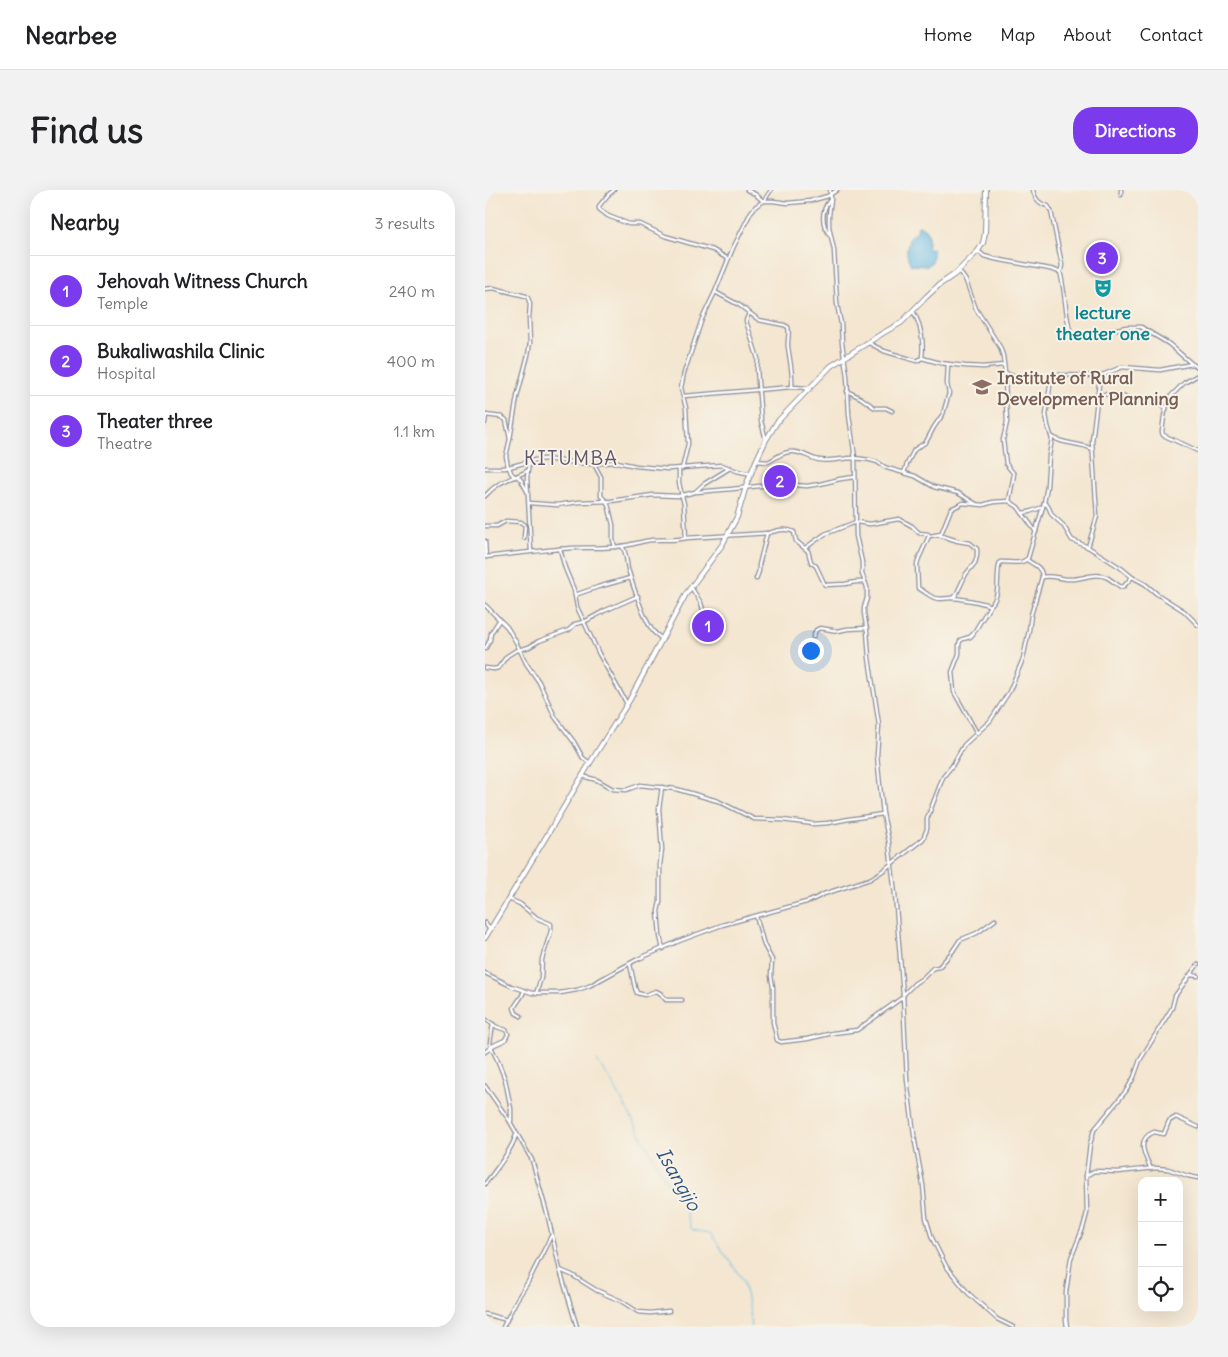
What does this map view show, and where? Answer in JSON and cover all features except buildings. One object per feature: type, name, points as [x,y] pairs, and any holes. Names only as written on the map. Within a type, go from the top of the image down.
[{"type":"street","points":[[614,190],[607,195],[599,206],[599,209],[606,215],[629,224],[640,224],[653,231],[713,250],[729,259]]},
{"type":"street","points":[[747,190],[764,201],[790,203],[812,200],[831,194],[836,190]]},
{"type":"street","points":[[687,538],[683,496],[679,483],[680,469],[688,444],[687,416],[681,386],[684,373],[700,324],[751,212],[764,201],[771,190]]},
{"type":"street","points":[[830,190],[829,215],[834,250],[836,291],[855,458],[857,536],[863,562],[862,574],[867,598],[864,610],[879,725],[878,769],[883,814],[892,864],[903,996],[907,1080],[923,1185],[926,1218],[932,1238],[947,1266],[968,1293],[997,1319],[1013,1327]]},
{"type":"street","points":[[1033,190],[1035,198],[1042,205],[1048,206],[1051,211],[1062,265],[1059,271]]},
{"type":"street","points":[[1121,190],[1121,195]]},
{"type":"street","points":[[485,938],[589,763],[627,704],[691,587],[720,549],[737,517],[756,461],[777,422],[831,366],[901,324],[926,297],[959,271],[978,251],[983,243],[985,234],[987,191]]},
{"type":"street","points":[[831,199],[826,205],[823,219],[825,229],[831,236]]},
{"type":"street","points":[[978,251],[984,256],[995,259],[1059,271]]},
{"type":"street","points":[[959,271],[966,281],[976,309],[1000,347],[1003,356],[1006,373],[1007,422],[1003,440],[1007,464],[1014,474],[1009,501]]},
{"type":"street","points":[[1059,271],[1063,284],[1069,332],[1073,337],[1081,338],[1096,333],[1141,327],[1169,344],[1198,367]]},
{"type":"street","points":[[485,289],[493,288],[526,296],[530,304],[528,355],[520,384],[506,456],[511,474],[524,484],[528,493]]},
{"type":"street","points":[[715,292],[739,305],[762,321],[784,325],[788,329],[788,347],[793,377],[792,387]]},
{"type":"street","points":[[913,311],[921,326],[922,358]]},
{"type":"street","points":[[749,312],[746,321],[758,359],[761,426],[766,440]]},
{"type":"street","points":[[869,343],[917,361],[922,358],[948,364],[983,367],[1004,365]]},
{"type":"street","points":[[904,473],[914,450],[927,442],[943,414],[949,393],[947,384],[948,364]]},
{"type":"street","points":[[1006,373],[1015,377],[1050,378],[1058,374],[1100,376],[1122,367],[1160,370],[1192,364]]},
{"type":"street","points":[[1198,375],[1184,383],[1169,398],[1162,426],[1163,435],[1198,452]]},
{"type":"street","points":[[1088,548],[1097,516],[1092,442],[1100,376]]},
{"type":"street","points":[[1027,560],[1044,502],[1051,443],[1047,415],[1050,378]]},
{"type":"street","points":[[684,396],[792,387],[810,388]]},
{"type":"street","points":[[847,392],[861,398],[875,408],[886,408],[892,412]]},
{"type":"street","points":[[1097,394],[1117,395],[1159,404],[1166,408]]},
{"type":"street","points":[[485,423],[485,415],[506,419],[510,439]]},
{"type":"street","points":[[1051,436],[1057,440],[1082,444],[1092,449]]},
{"type":"street","points":[[756,461],[768,462],[779,455],[801,452],[819,460],[855,458],[877,462],[883,467],[915,476],[934,487],[958,493],[975,504]]},
{"type":"street","points":[[485,468],[508,467],[540,459],[549,459],[594,464],[612,462],[650,468],[680,469],[722,466],[751,474]]},
{"type":"street","points":[[529,462],[527,471],[531,551]]},
{"type":"street","points":[[594,464],[601,477],[601,493],[608,505],[613,525],[615,547]]},
{"type":"street","points":[[695,492],[704,484],[730,468]]},
{"type":"street","points":[[485,496],[500,482],[527,471]]},
{"type":"street","points":[[529,503],[557,505],[611,501],[653,495],[683,496],[695,492],[769,485],[786,487],[794,485],[807,486],[855,477]]},
{"type":"street","points":[[805,548],[825,534],[856,522],[870,524],[899,519],[912,526],[919,533],[928,534],[929,536],[941,534],[951,509],[963,503],[983,505],[1009,501],[1022,513],[1036,532]]},
{"type":"street","points":[[1044,502],[1052,515],[1063,525],[1072,540],[1145,584],[1184,611],[1198,625]]},
{"type":"street","points":[[1022,513],[1043,508]]},
{"type":"street","points":[[485,526],[497,526],[504,521],[510,520],[521,522],[525,525],[524,538]]},
{"type":"street","points":[[485,541],[485,557],[531,551],[615,547],[651,540],[678,540],[767,533],[780,530],[792,531],[797,541],[807,551],[811,562],[816,566],[825,585],[865,582]]},
{"type":"street","points":[[756,579],[767,533]]},
{"type":"street","points":[[939,534],[970,543],[977,549],[975,563],[966,574],[956,594],[951,598]]},
{"type":"street","points":[[929,536],[917,564],[918,588],[934,598],[969,600],[989,606]]},
{"type":"street","points":[[622,546],[626,552],[627,566],[631,578],[650,627],[662,639]]},
{"type":"street","points":[[560,549],[577,607],[599,654],[627,704]]},
{"type":"street","points":[[485,974],[524,991],[536,994],[577,990],[589,986],[663,948],[722,925],[810,901],[870,879],[892,864],[923,839],[927,829],[927,819],[941,781],[964,745],[991,721],[1009,692],[1025,648],[1031,614],[1042,577],[1041,569],[1027,560],[1013,563],[1000,562],[997,571],[997,592],[994,600],[973,634],[960,641],[959,654],[952,672],[953,692],[977,733]]},
{"type":"street","points":[[1042,577],[1052,576],[1068,580],[1101,576],[1109,578],[1121,587],[1132,577]]},
{"type":"street","points":[[575,595],[631,578]]},
{"type":"street","points":[[691,587],[701,603],[706,619]]},
{"type":"street","points":[[485,668],[498,668],[507,656],[520,649],[569,630],[575,624],[584,622],[638,596]]},
{"type":"street","points":[[485,605],[507,627],[526,663],[539,682],[555,717],[574,742],[580,754],[589,763]]},
{"type":"street","points":[[485,649],[490,640],[491,633],[500,619]]},
{"type":"street","points":[[813,636],[816,630],[820,628],[838,632],[847,629],[867,628]]},
{"type":"street","points":[[582,776],[597,780],[613,789],[626,790],[640,785],[676,789],[714,800],[754,819],[814,824],[883,814]]},
{"type":"street","points":[[662,787],[659,809],[662,850],[658,914],[663,948]]},
{"type":"street","points":[[509,899],[537,918],[551,924],[550,936],[542,959],[541,978],[536,994]]},
{"type":"street","points":[[756,916],[764,945],[772,960],[773,1022],[777,1040],[781,1042],[807,1040],[833,1033],[857,1030],[903,996],[933,968],[939,967],[960,940],[974,934],[995,920]]},
{"type":"street","points":[[485,923],[490,930]]},
{"type":"street","points":[[630,964],[637,993],[645,995],[656,991],[666,1000],[681,1000]]},
{"type":"street","points":[[1067,1327],[1067,1292],[1071,1258],[1087,1213],[1086,1176],[1090,1144],[1094,1130],[1126,1091],[1134,1077],[1140,1060],[1167,1016],[1175,996],[1198,964]]},
{"type":"street","points":[[1190,976],[1198,976]]},
{"type":"street","points":[[521,1016],[516,1012],[515,1008],[524,991]]},
{"type":"street","points":[[485,1019],[507,1030],[508,1034],[505,1040],[485,1052]]},
{"type":"street","points":[[493,1024],[491,1047],[506,1085],[511,1109],[511,1123]]},
{"type":"street","points":[[485,1086],[511,1123],[532,1160],[560,1270],[577,1327]]},
{"type":"street","points":[[1151,1169],[1142,1148],[1149,1135],[1154,1132],[1164,1134],[1169,1121],[1176,1117],[1198,1127]]},
{"type":"street","points":[[485,1184],[511,1146],[516,1133]]},
{"type":"street","points":[[1086,1176],[1094,1171],[1118,1172],[1168,1169],[1198,1178]]},
{"type":"street","points":[[503,1327],[552,1235]]},
{"type":"street","points":[[560,1270],[596,1290],[621,1301],[637,1312],[669,1311]]},
{"type":"street","points":[[485,1314],[507,1320]]},
{"type":"water","points":[[918,226],[927,231],[927,249],[934,249],[932,262],[928,266],[911,265],[908,257],[907,247],[909,239],[911,235],[916,234]]},
{"type":"waterway","name":"Isangijo","points":[[597,1061],[613,1084],[665,1179],[683,1203],[692,1230],[710,1233],[743,1280],[751,1327]]},
{"type":"place","name":"Theater three","points":[[1102,258]]},
{"type":"place","name":"lecture theater one","points":[[1103,288]]},
{"type":"place","name":"Institute of Rural Development Planning","points":[[982,387]]},
{"type":"place","name":"Bukaliwashila Clinic","points":[[780,481]]},
{"type":"place","name":"Jehovah Witness Church","points":[[708,626]]},
{"type":"district","name":"KITUMBA","points":[[571,457]]}]
